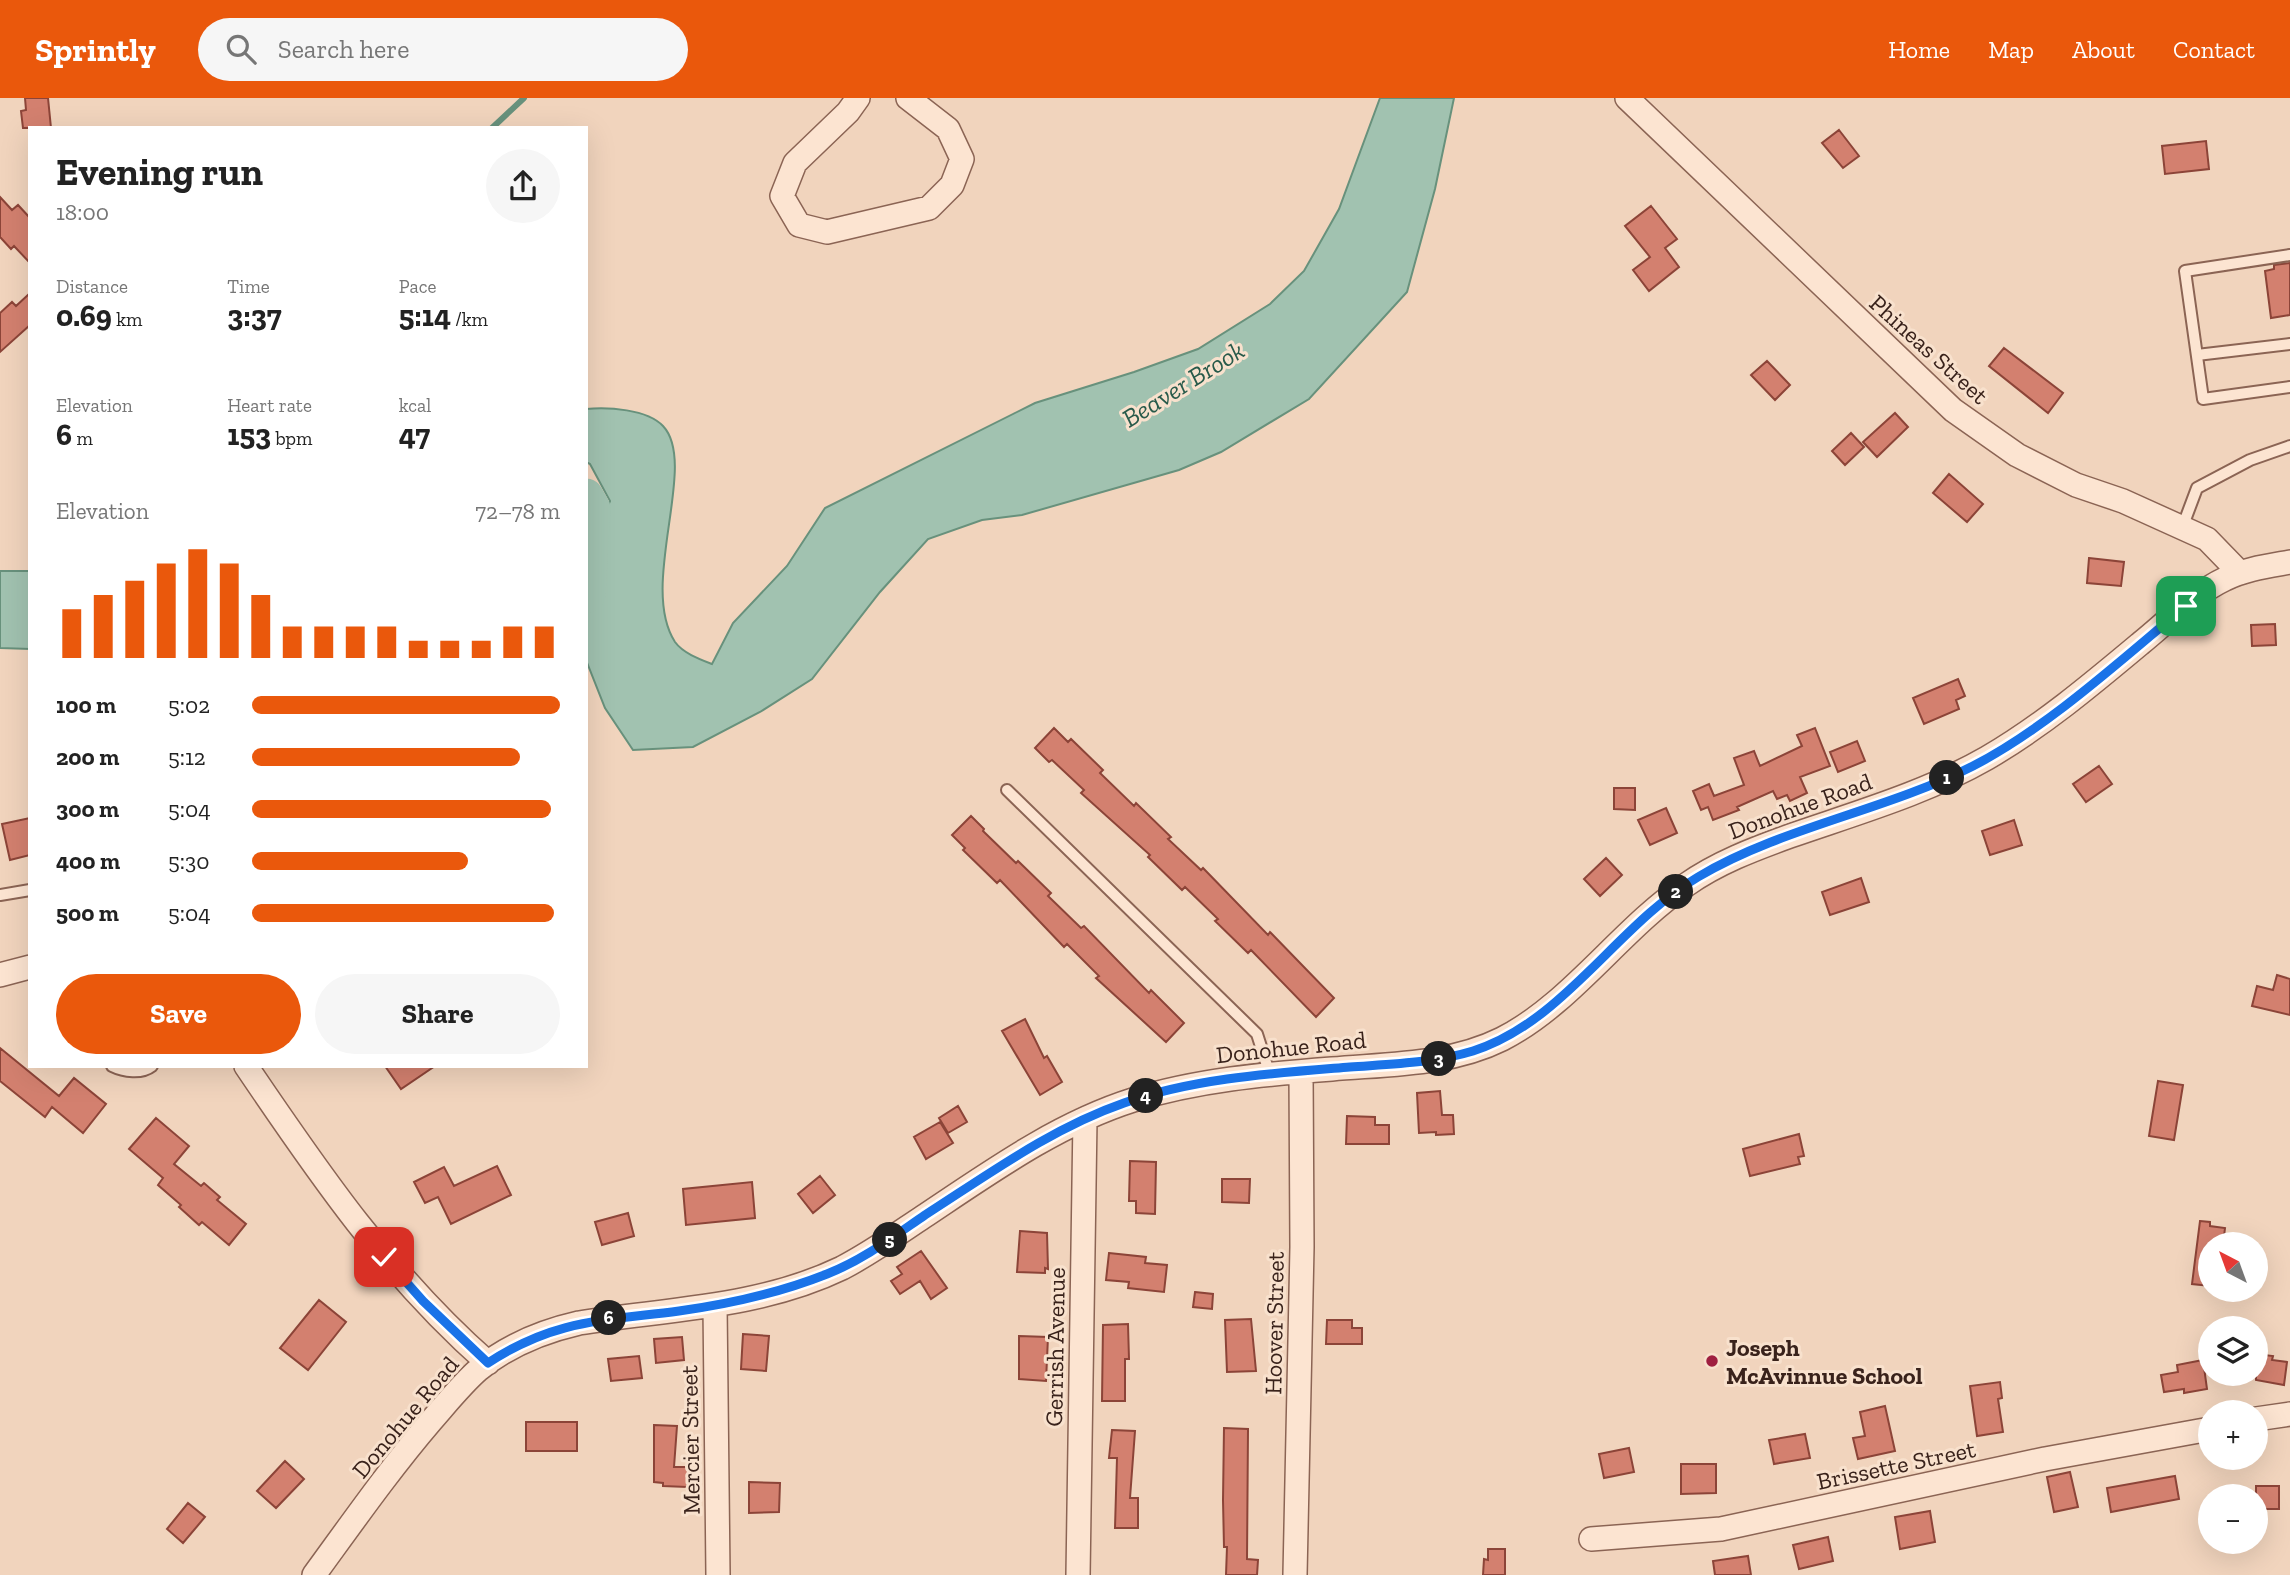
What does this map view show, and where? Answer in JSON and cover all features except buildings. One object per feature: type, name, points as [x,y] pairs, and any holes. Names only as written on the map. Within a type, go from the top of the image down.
[{"type":"street","points":[[858,98],[795,163],[782,196],[799,225],[827,232],[929,208],[952,185],[962,159],[948,129],[908,98]]},
{"type":"street","name":"Phineas Street","points":[[1627,98],[1953,410],[2017,455],[2076,485],[2123,501],[2207,539],[2240,573]]},
{"type":"street","name":"Donohue Road","points":[[314,1575],[402,1456],[446,1404],[488,1363],[523,1342],[554,1329],[616,1317],[742,1301],[791,1288],[837,1270],[886,1243],[1024,1151],[1085,1119],[1154,1093],[1198,1083],[1433,1060],[1471,1052],[1502,1039],[1538,1016],[1653,910],[1700,875],[1758,848],[1903,796],[1973,766],[2016,739],[2090,685],[2214,584],[2240,573],[2290,562]]},
{"type":"street","points":[[0,975],[28,968]]},
{"type":"street","points":[[247,1068],[318,1173],[375,1247],[423,1301],[488,1363]]},
{"type":"street","name":"Hoover Street","points":[[1295,1575],[1301,1072]]},
{"type":"street","name":"Gerrish Avenue","points":[[1078,1575],[1085,1119]]},
{"type":"street","name":"Mercier Street","points":[[715,1305],[718,1575]]},
{"type":"street","points":[[2268,1417],[2290,1414]]},
{"type":"street","name":"Brissette Street","points":[[1591,1539],[1721,1529],[2046,1459],[2198,1431]]},
{"type":"lane","points":[[2290,255],[2185,271],[2203,398],[2290,387]]},
{"type":"lane","points":[[2197,355],[2290,344]]},
{"type":"lane","points":[[2182,528],[2197,488],[2250,460],[2290,446]]},
{"type":"lane","points":[[1007,790],[1256,1034],[1270,1075]]},
{"type":"lane","points":[[0,895],[28,890]]},
{"type":"lane","points":[[117,1068],[122,1071],[150,1068]]},
{"type":"water","points":[[1380,98],[1454,98],[1435,189],[1407,292],[1309,399],[1221,452],[1179,470],[1022,515],[982,520],[928,539],[880,592],[812,679],[760,712],[693,747],[633,750],[605,708],[588,665],[588,552],[610,501],[588,463],[588,409],[616,409],[647,416],[663,426],[672,444],[675,468],[664,559],[665,618],[678,646],[712,664],[733,623],[787,566],[825,508],[1035,403],[1198,349],[1270,304],[1304,271],[1339,209]]},
{"type":"water","points":[[0,571],[28,571],[28,649],[0,648]]},
{"type":"waterway","points":[[494,126],[524,98]]},
{"type":"waterway","name":"Beaver Brook","points":[[588,499],[593,508],[588,595]]},
{"type":"place","name":"Joseph McAvinnue School","points":[[1712,1361]]},
{"type":"route","points":[[384,1257],[423,1301],[488,1363],[523,1342],[554,1329],[616,1317],[681,1311],[742,1301],[791,1288],[837,1270],[886,1243],[1024,1151],[1056,1133],[1106,1110],[1154,1093],[1198,1083],[1433,1060],[1471,1052],[1502,1039],[1538,1016],[1653,910],[1700,875],[1758,848],[1903,796],[1973,766],[2042,721],[2090,685],[2186,606]]}]
